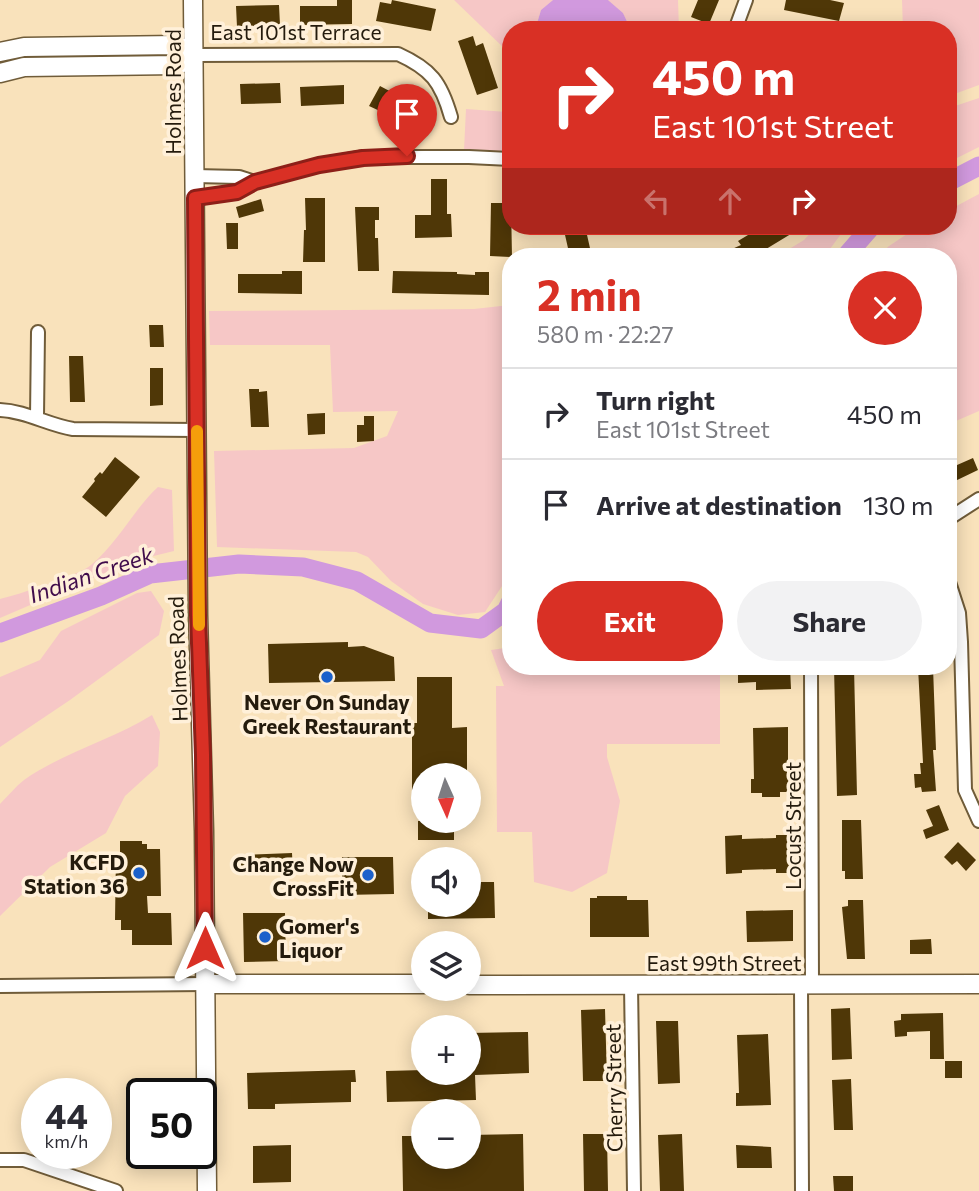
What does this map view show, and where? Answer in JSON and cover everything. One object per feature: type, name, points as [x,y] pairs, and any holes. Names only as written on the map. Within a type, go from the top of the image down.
[{"type":"main road","name":"Holmes Road","points":[[193,0],[198,615],[203,755],[207,1191]]},
{"type":"main road","name":"East 101st Terrace","points":[[0,52],[24,47],[177,45],[195,55]]},
{"type":"main road","name":"East 101st Terrace","points":[[0,73],[24,67],[178,65],[195,55]]},
{"type":"main road","points":[[205,984],[411,984]]},
{"type":"main road","name":"East 99th Street","points":[[481,985],[979,984]]},
{"type":"street","points":[[738,21],[746,0]]},
{"type":"street","name":"East 101st Terrace","points":[[195,55],[398,54],[419,63],[434,78],[445,95],[451,117]]},
{"type":"street","points":[[195,198],[237,192],[255,182],[319,165],[363,158],[502,159]]},
{"type":"street","points":[[195,176],[239,177],[255,182]]},
{"type":"street","points":[[37,418],[38,332]]},
{"type":"street","points":[[0,410],[13,411],[54,426],[74,429],[197,430]]},
{"type":"street","points":[[957,513],[979,499]]},
{"type":"street","points":[[957,607],[961,642],[965,790],[979,821]]},
{"type":"street","name":"Locust Street","points":[[802,1191],[810,675]]},
{"type":"street","points":[[0,986],[205,984]]},
{"type":"street","name":"Cherry Street","points":[[631,985],[634,1191]]},
{"type":"street","points":[[0,1160],[24,1160],[116,1191]]},
{"type":"shaded area","points":[[454,0],[553,0],[541,10],[538,21],[502,21],[502,46]]},
{"type":"shaded area","points":[[553,0],[608,0],[623,13],[627,21],[538,21],[541,10]]},
{"type":"shaded area","points":[[608,0],[678,0],[679,21],[627,21],[623,13]]},
{"type":"shaded area","points":[[902,0],[979,0],[979,85],[957,93],[957,21],[903,21]]},
{"type":"shaded area","points":[[979,98],[979,147],[957,158],[957,105]]},
{"type":"shaded area","points":[[466,109],[502,112],[502,152],[464,150]]},
{"type":"shaded area","points":[[979,194],[979,411],[957,421],[957,248],[887,248],[906,235],[957,235],[957,206]]},
{"type":"shaded area","points":[[809,235],[840,235],[831,248],[791,248]]},
{"type":"shaded area","points":[[502,306],[502,586],[485,612],[458,615],[423,604],[391,581],[368,557],[356,552],[217,547],[214,451],[354,448],[387,436],[398,411],[333,412],[330,345],[210,345],[209,311],[474,309]]},
{"type":"shaded area","points":[[158,487],[172,490],[174,551],[133,561],[0,618],[0,599],[62,579],[91,565]]},
{"type":"shaded area","points":[[151,591],[164,611],[159,635],[0,747],[0,677],[40,660],[61,631],[137,593]]},
{"type":"shaded area","points":[[502,648],[502,675],[720,675],[720,744],[607,744],[607,757],[620,801],[607,873],[572,892],[534,882],[532,832],[497,832],[496,686],[504,686],[491,650]]},
{"type":"shaded area","points":[[152,715],[160,732],[158,766],[125,796],[106,833],[50,867],[0,916],[0,804],[39,770]]},
{"type":"building","points":[[337,0],[352,0],[352,24],[300,25],[300,6],[337,6]]},
{"type":"building","points":[[392,0],[436,9],[431,31],[376,21],[380,2],[391,4]]},
{"type":"building","points":[[698,0],[719,0],[710,21],[691,17]]},
{"type":"building","points":[[786,0],[830,0],[844,3],[839,21],[784,10]]},
{"type":"building","points":[[279,5],[280,25],[237,27],[236,6]]},
{"type":"building","points":[[473,36],[476,46],[483,43],[498,88],[477,95],[458,41]]},
{"type":"building","points":[[280,83],[281,103],[241,104],[240,84]]},
{"type":"building","points":[[344,85],[344,104],[301,106],[300,87]]},
{"type":"building","points":[[380,86],[416,105],[406,123],[369,106]]},
{"type":"building","points":[[431,179],[447,179],[447,214],[451,214],[452,237],[415,238],[415,215],[431,215]]},
{"type":"building","points":[[305,198],[325,198],[325,262],[303,262]]},
{"type":"building","points":[[261,199],[264,211],[239,218],[236,207]]},
{"type":"building","points":[[491,203],[502,203],[502,235],[512,235],[512,248],[502,248],[502,257],[490,256]]},
{"type":"building","points":[[355,207],[379,207],[379,220],[375,220],[375,238],[378,238],[379,271],[358,271]]},
{"type":"building","points":[[226,223],[238,223],[238,249],[227,249]]},
{"type":"building","points":[[565,235],[587,235],[590,248],[568,248]]},
{"type":"building","points":[[748,235],[789,235],[768,248],[734,248],[741,245],[738,241]]},
{"type":"building","points":[[282,271],[302,271],[302,294],[238,293],[238,274],[282,274]]},
{"type":"building","points":[[393,271],[457,272],[475,275],[475,272],[489,272],[489,295],[392,293]]},
{"type":"building","points":[[149,325],[163,325],[164,347],[150,347]]},
{"type":"building","points":[[69,356],[83,356],[85,402],[70,402]]},
{"type":"building","points":[[150,368],[163,368],[163,405],[150,406]]},
{"type":"building","points":[[249,389],[267,391],[269,427],[251,427]]},
{"type":"building","points":[[325,413],[325,434],[308,435],[307,414]]},
{"type":"building","points":[[364,416],[374,416],[374,441],[357,442],[357,425],[364,425]]},
{"type":"building","points":[[115,457],[140,477],[106,517],[82,497],[94,479],[100,472],[102,474]]},
{"type":"building","points":[[973,458],[978,470],[957,480],[957,465]]},
{"type":"building","points":[[348,642],[348,647],[364,646],[394,657],[395,681],[269,683],[268,644]]},
{"type":"building","points":[[738,675],[790,675],[791,689],[756,690],[756,682],[738,683]]},
{"type":"building","points":[[834,675],[854,675],[857,795],[837,796]]},
{"type":"building","points":[[918,675],[933,675],[936,791],[922,792],[921,787],[915,788],[914,774],[921,774],[920,763],[923,763]]},
{"type":"building","points":[[417,677],[452,677],[452,728],[467,727],[467,763],[412,763],[412,723],[417,723]]},
{"type":"building","points":[[788,727],[788,778],[792,778],[792,792],[780,792],[780,797],[762,797],[762,793],[751,793],[751,779],[754,779],[753,728]]},
{"type":"building","points":[[939,805],[949,830],[926,839],[923,830],[933,826],[926,810]]},
{"type":"building","points":[[842,820],[861,820],[863,879],[845,879],[845,871],[842,871]]},
{"type":"building","points":[[418,833],[454,833],[454,840],[418,840]]},
{"type":"building","points":[[742,835],[742,839],[793,835],[794,873],[776,873],[776,869],[742,870],[742,873],[726,874],[725,836]]},
{"type":"building","name":"KCFD Station 36","points":[[120,841],[142,841],[142,844],[147,844],[147,849],[160,849],[161,896],[147,896],[148,913],[171,913],[172,945],[132,945],[132,930],[121,930],[121,920],[115,920],[116,852],[120,852]]},
{"type":"building","points":[[958,842],[976,860],[966,871],[957,861],[952,865],[944,857]]},
{"type":"building","points":[[292,853],[293,873],[241,874],[241,855]]},
{"type":"building","name":"Change Now CrossFit","points":[[342,857],[393,857],[394,894],[342,895]]},
{"type":"building","points":[[481,882],[494,882],[495,918],[428,919],[481,917]]},
{"type":"building","points":[[627,896],[627,900],[648,900],[649,937],[590,937],[590,898]]},
{"type":"building","points":[[848,900],[863,900],[865,959],[847,959],[842,907],[848,906]]},
{"type":"building","points":[[793,910],[793,941],[747,942],[746,911]]},
{"type":"building","name":"Gomer's Liquor","points":[[243,913],[285,913],[286,961],[244,962]]},
{"type":"building","points":[[931,939],[932,954],[910,954],[910,940]]},
{"type":"building","points":[[850,1008],[852,1059],[832,1060],[831,1009]]},
{"type":"building","points":[[605,1009],[607,1081],[583,1081],[581,1010]]},
{"type":"building","points":[[943,1013],[944,1059],[930,1059],[930,1031],[907,1032],[907,1036],[895,1037],[894,1021],[901,1020],[901,1014]]},
{"type":"building","points":[[656,1021],[678,1021],[680,1083],[658,1084]]},
{"type":"building","points":[[528,1032],[529,1073],[481,1075],[481,1033]]},
{"type":"building","points":[[768,1034],[771,1105],[736,1106],[736,1093],[739,1093],[737,1035]]},
{"type":"building","points":[[945,1061],[962,1061],[962,1078],[945,1078]]},
{"type":"building","points":[[355,1070],[356,1082],[351,1082],[351,1102],[275,1104],[275,1109],[248,1109],[247,1073]]},
{"type":"building","points":[[411,1070],[411,1085],[475,1085],[476,1099],[411,1099],[411,1101],[387,1102],[386,1071]]},
{"type":"building","points":[[851,1079],[853,1130],[834,1130],[832,1080]]},
{"type":"building","points":[[523,1134],[524,1191],[403,1191],[402,1136],[411,1136],[411,1169],[481,1169],[481,1135]]},
{"type":"building","points":[[583,1134],[607,1134],[608,1191],[584,1191]]},
{"type":"building","points":[[682,1134],[684,1191],[660,1191],[658,1135]]},
{"type":"building","points":[[291,1145],[291,1182],[253,1183],[253,1146]]},
{"type":"building","points":[[736,1145],[771,1147],[772,1168],[737,1168]]},
{"type":"building","points":[[833,1176],[853,1176],[853,1191],[834,1191]]},
{"type":"waterway","name":"Indian Creek","points":[[957,177],[979,166]]},
{"type":"waterway","name":"Indian Creek","points":[[853,248],[864,235]]},
{"type":"waterway","name":"Indian Creek","points":[[0,633],[101,596],[150,574],[239,564],[303,567],[357,581],[430,623],[481,629],[502,614]]},
{"type":"slow traffic","points":[[197,431],[199,625]]},
{"type":"place","name":"Never On Sunday Greek Restaurant","points":[[327,677]]},
{"type":"place","name":"KCFD Station 36","points":[[139,873]]},
{"type":"place","name":"Change Now CrossFit","points":[[368,875]]},
{"type":"place","name":"Gomer's Liquor","points":[[265,937]]},
{"type":"route","points":[[205,948],[198,615],[195,198],[237,192],[255,182],[319,165],[363,158],[407,156]]}]
